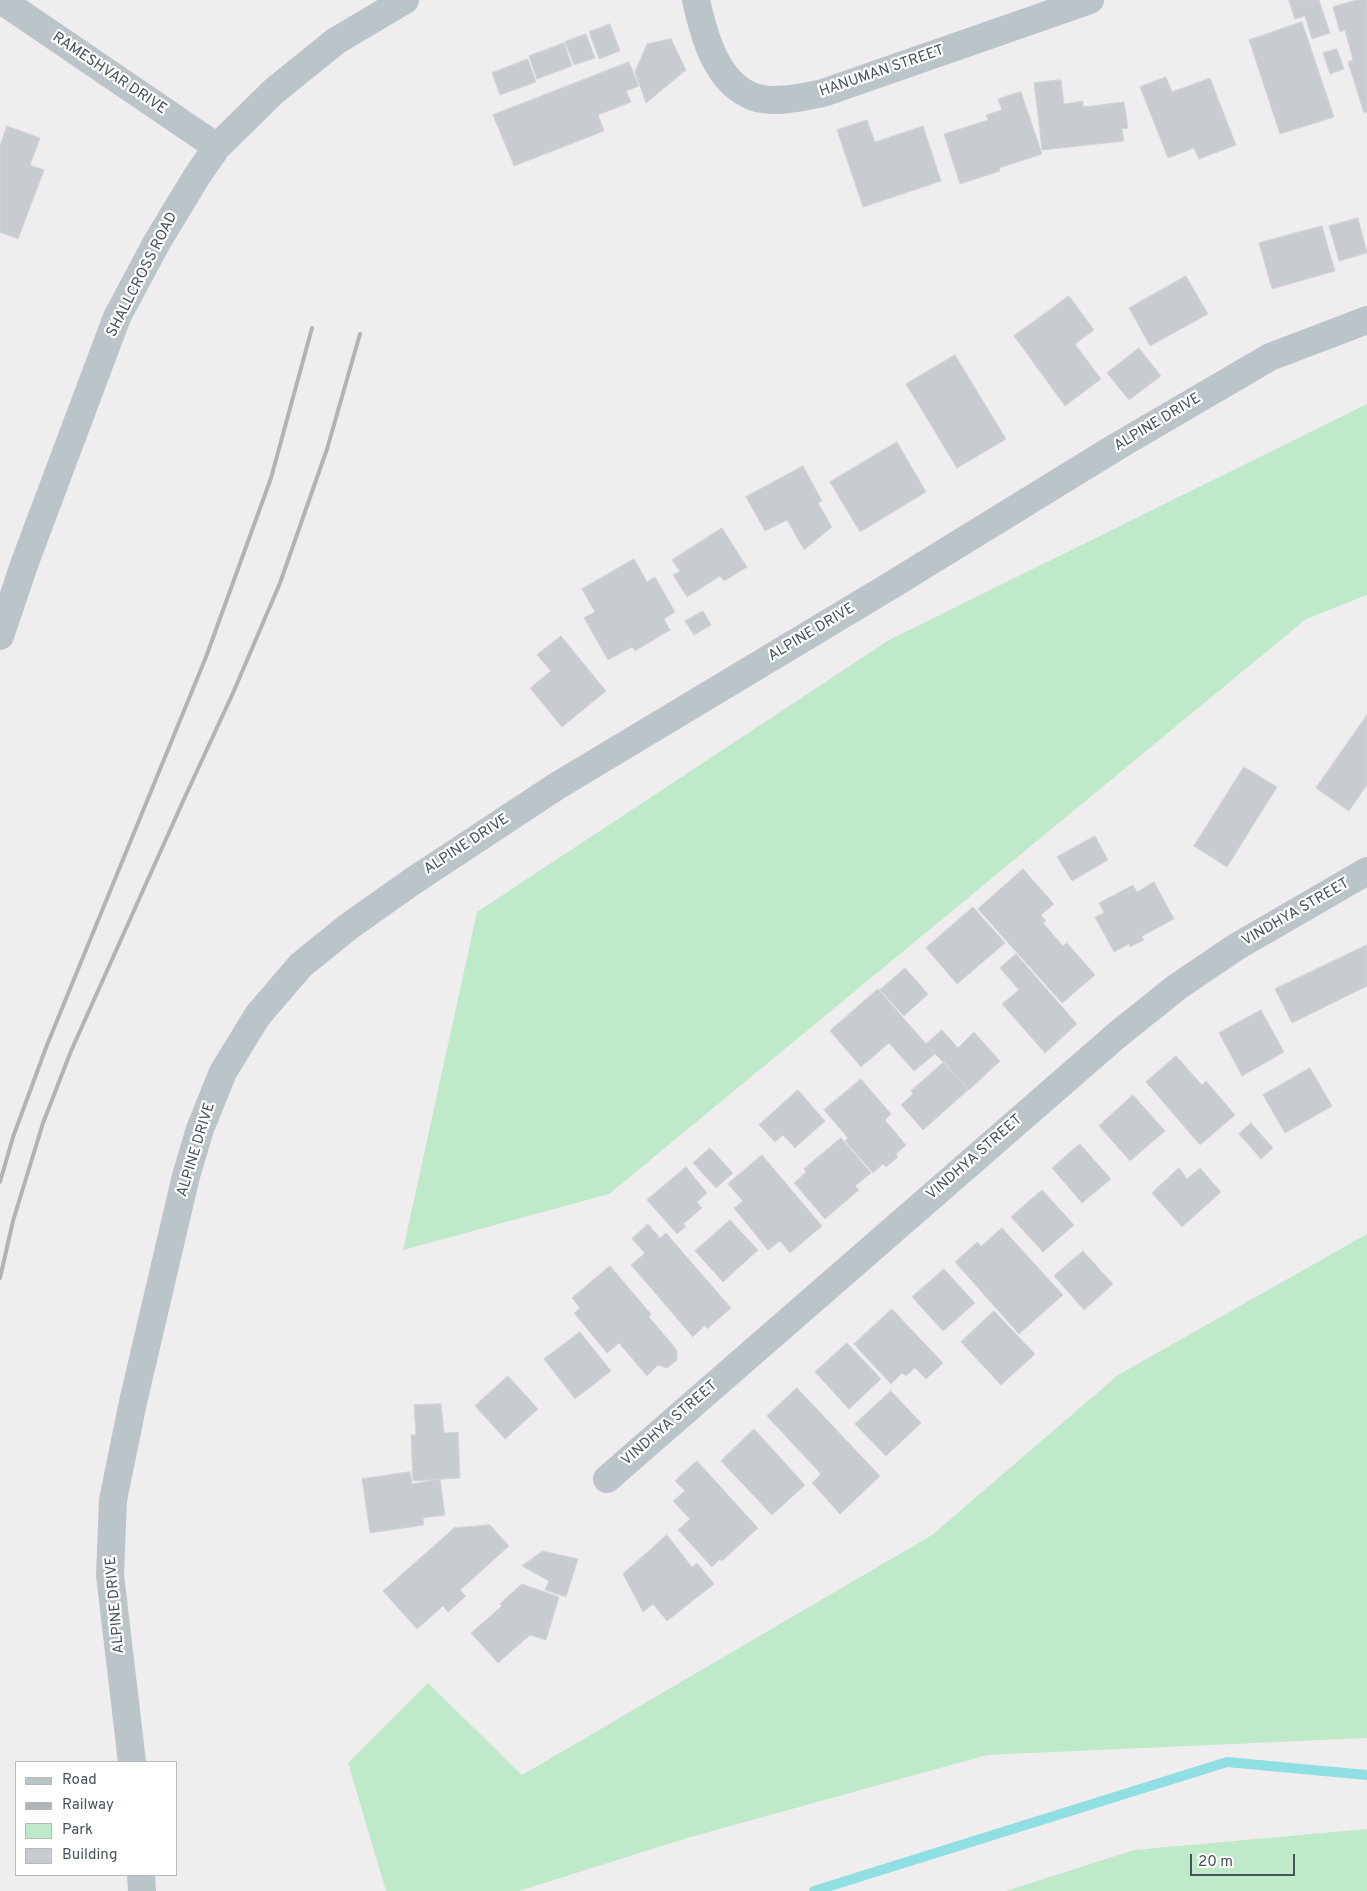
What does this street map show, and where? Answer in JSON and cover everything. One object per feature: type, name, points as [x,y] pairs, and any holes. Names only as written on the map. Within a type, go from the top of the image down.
[{"type":"street","name":"SHALLCROSS ROAD","points":[[0,636],[25,562],[117,317],[156,242],[197,176],[218,147],[274,91],[336,41],[405,0]]},
{"type":"street","name":"HANUMAN STREET","points":[[696,0],[703,30],[718,66],[735,88],[756,97],[787,99],[823,93],[1090,0]]},
{"type":"street","name":"RAMESHVAR DRIVE","points":[[3,6],[218,147]]},
{"type":"street","name":"ALPINE DRIVE","points":[[132,1761],[110,1575],[112,1500],[186,1176],[200,1129],[224,1072],[258,1015],[301,965],[348,927],[413,881],[557,786],[890,586],[1116,447],[1270,357],[1367,320]]},
{"type":"street","name":"VINDHYA STREET","points":[[607,1479],[1118,1035],[1177,987],[1236,947],[1367,871]]},
{"type":"street","points":[[141,1876],[142,1891]]},
{"type":"green space","points":[[1367,404],[1367,595],[1306,619],[609,1194],[403,1250],[477,912],[889,640]]},
{"type":"green space","points":[[1367,1234],[1367,1738],[987,1755],[687,1838],[519,1891],[386,1891],[348,1763],[428,1683],[522,1775],[932,1535],[1118,1375]]},
{"type":"green space","points":[[1367,1829],[1367,1891],[1006,1891],[1134,1850]]},
{"type":"building","points":[[1289,0],[1319,0],[1330,33],[1312,39],[1305,16],[1295,19]]},
{"type":"building","points":[[1357,0],[1367,0],[1367,112],[1364,113],[1348,62],[1353,60],[1345,30],[1340,32],[1333,7]]},
{"type":"building","points":[[1302,22],[1334,117],[1280,134],[1249,40]]},
{"type":"building","points":[[610,24],[620,51],[599,59],[589,32]]},
{"type":"building","points":[[586,34],[595,58],[574,65],[565,42]]},
{"type":"building","points":[[671,39],[686,70],[646,103],[635,72],[647,44]]},
{"type":"building","points":[[564,43],[572,66],[537,79],[529,56]]},
{"type":"building","points":[[1337,49],[1344,69],[1330,74],[1323,53]]},
{"type":"building","points":[[528,59],[536,82],[500,95],[492,73]]},
{"type":"building","points":[[629,62],[639,86],[626,91],[631,102],[598,115],[604,131],[514,166],[493,115]]},
{"type":"building","points":[[1166,77],[1172,92],[1210,78],[1236,145],[1199,159],[1194,148],[1168,158],[1140,87]]},
{"type":"building","points":[[1061,80],[1064,104],[1083,101],[1083,107],[1124,102],[1128,128],[1122,129],[1124,141],[1042,150],[1034,83]]},
{"type":"building","points":[[1021,92],[1042,154],[999,168],[1000,171],[960,184],[944,134],[988,120],[986,115],[1002,110],[998,99]]},
{"type":"building","points":[[867,120],[875,142],[923,126],[941,181],[863,207],[837,130]]},
{"type":"building","points":[[7,126],[40,138],[30,165],[44,170],[18,239],[0,232],[0,146]]},
{"type":"building","points":[[1358,218],[1367,253],[1339,261],[1329,226]]},
{"type":"building","points":[[1322,226],[1335,271],[1272,289],[1259,243]]},
{"type":"building","points":[[1186,276],[1208,314],[1150,346],[1129,308]]},
{"type":"building","points":[[1069,296],[1094,330],[1075,344],[1101,379],[1065,406],[1014,336]]},
{"type":"building","points":[[1139,348],[1161,376],[1129,400],[1107,373]]},
{"type":"building","points":[[955,355],[1006,439],[957,468],[906,384]]},
{"type":"building","points":[[897,442],[926,492],[860,532],[830,482]]},
{"type":"building","points":[[803,466],[822,501],[818,503],[832,527],[804,550],[787,520],[765,531],[746,497]]},
{"type":"building","points":[[722,528],[747,567],[724,581],[720,576],[687,597],[673,575],[680,571],[672,560]]},
{"type":"building","points":[[634,559],[647,582],[655,577],[675,612],[664,619],[670,630],[635,651],[632,647],[608,660],[584,618],[595,612],[582,589]]},
{"type":"building","points":[[703,611],[711,625],[694,635],[685,621]]},
{"type":"building","points":[[561,636],[606,691],[562,727],[530,688],[551,671],[537,655]]},
{"type":"building","points":[[1367,715],[1367,785],[1349,811],[1316,788]]},
{"type":"building","points":[[1244,767],[1277,787],[1227,867],[1194,846]]},
{"type":"building","points":[[1095,836],[1108,860],[1072,881],[1057,857]]},
{"type":"building","points":[[1023,869],[1054,904],[1041,915],[1046,921],[1043,923],[1063,946],[1067,943],[1095,975],[1062,1003],[978,909]]},
{"type":"building","points":[[1154,882],[1174,919],[1142,936],[1144,940],[1130,947],[1129,944],[1114,952],[1095,917],[1104,913],[1099,903],[1133,885],[1137,892]]},
{"type":"building","points":[[973,907],[1005,943],[957,984],[926,948]]},
{"type":"building","points":[[1367,945],[1367,986],[1292,1023],[1275,989]]},
{"type":"building","points":[[1016,954],[1077,1024],[1045,1053],[1002,1004],[1019,990],[1000,968]]},
{"type":"building","points":[[905,968],[928,994],[904,1016],[880,990]]},
{"type":"building","points":[[878,989],[935,1054],[914,1071],[889,1043],[861,1067],[830,1031]]},
{"type":"building","points":[[1261,1010],[1284,1052],[1242,1076],[1219,1033]]},
{"type":"building","points":[[942,1030],[958,1048],[974,1032],[1000,1061],[969,1090],[926,1044]]},
{"type":"building","points":[[1176,1056],[1202,1085],[1206,1081],[1235,1115],[1200,1145],[1146,1082]]},
{"type":"building","points":[[944,1062],[968,1090],[923,1130],[901,1105],[913,1094],[911,1091]]},
{"type":"building","points":[[1310,1068],[1332,1106],[1285,1133],[1263,1095]]},
{"type":"building","points":[[861,1079],[891,1114],[885,1120],[906,1145],[896,1154],[898,1157],[886,1167],[883,1164],[873,1173],[845,1141],[848,1138],[824,1110]]},
{"type":"building","points":[[798,1090],[825,1121],[795,1148],[783,1135],[775,1142],[759,1125]]},
{"type":"building","points":[[1133,1095],[1165,1131],[1130,1161],[1099,1126]]},
{"type":"building","points":[[1251,1123],[1273,1148],[1261,1159],[1239,1134]]},
{"type":"building","points":[[841,1138],[871,1173],[855,1186],[859,1190],[825,1219],[794,1183],[806,1172],[804,1169]]},
{"type":"building","points":[[1080,1144],[1111,1179],[1082,1203],[1052,1168]]},
{"type":"building","points":[[710,1148],[733,1173],[716,1188],[693,1163]]},
{"type":"building","points":[[762,1155],[822,1226],[790,1253],[780,1241],[768,1250],[734,1208],[743,1201],[728,1184]]},
{"type":"building","points":[[686,1167],[707,1193],[697,1202],[702,1208],[683,1224],[686,1226],[677,1234],[647,1200]]},
{"type":"building","points":[[1179,1168],[1187,1179],[1200,1168],[1221,1192],[1182,1227],[1152,1193]]},
{"type":"building","points":[[1042,1190],[1074,1225],[1043,1252],[1011,1217]]},
{"type":"building","points":[[730,1220],[758,1250],[723,1282],[695,1251]]},
{"type":"building","points":[[648,1224],[660,1238],[666,1233],[731,1308],[707,1329],[705,1325],[693,1337],[631,1265],[645,1253],[632,1239]]},
{"type":"building","points":[[1002,1228],[1063,1295],[1019,1334],[955,1262],[977,1242],[981,1246]]},
{"type":"building","points":[[1083,1251],[1113,1284],[1084,1310],[1054,1276]]},
{"type":"building","points":[[610,1266],[651,1314],[649,1317],[677,1350],[677,1360],[667,1368],[658,1365],[647,1376],[619,1343],[607,1353],[574,1313],[580,1308],[572,1298]]},
{"type":"building","points":[[944,1269],[975,1303],[943,1331],[912,1297]]},
{"type":"building","points":[[892,1309],[943,1363],[926,1379],[915,1368],[906,1376],[902,1373],[891,1384],[854,1344]]},
{"type":"building","points":[[994,1311],[1035,1354],[1001,1385],[961,1342]]},
{"type":"building","points":[[580,1332],[611,1371],[575,1399],[544,1359]]},
{"type":"building","points":[[847,1343],[881,1379],[849,1409],[815,1372]]},
{"type":"building","points":[[508,1376],[538,1409],[505,1439],[475,1406]]},
{"type":"building","points":[[797,1388],[880,1476],[840,1514],[812,1483],[821,1474],[767,1416]]},
{"type":"building","points":[[891,1391],[921,1423],[886,1456],[855,1424]]},
{"type":"building","points":[[441,1404],[444,1433],[458,1432],[460,1478],[413,1481],[411,1435],[416,1435],[414,1405]]},
{"type":"building","points":[[754,1429],[805,1485],[772,1515],[721,1461]]},
{"type":"building","points":[[697,1461],[758,1528],[722,1561],[720,1559],[712,1567],[678,1530],[690,1519],[673,1501],[685,1491],[675,1481]]},
{"type":"building","points":[[410,1472],[412,1484],[440,1479],[445,1515],[423,1518],[424,1525],[370,1533],[362,1479]]},
{"type":"building","points":[[490,1525],[509,1546],[460,1590],[466,1596],[448,1612],[443,1606],[417,1629],[383,1591],[454,1528]]},
{"type":"building","points":[[667,1535],[692,1567],[697,1563],[714,1584],[667,1621],[653,1604],[643,1612],[623,1574]]},
{"type":"building","points":[[543,1551],[578,1559],[566,1597],[545,1590],[549,1581],[522,1566]]},
{"type":"building","points":[[522,1584],[559,1597],[546,1640],[530,1635],[498,1663],[471,1633],[502,1606],[500,1604]]},
{"type":"waterway","points":[[814,1891],[1227,1762],[1367,1775]]},
{"type":"railway","points":[[0,1182],[13,1137],[47,1045],[206,657],[271,478],[312,328]]},
{"type":"railway","points":[[0,1278],[13,1221],[43,1123],[71,1051],[233,693],[280,583],[327,449],[360,334]]}]
